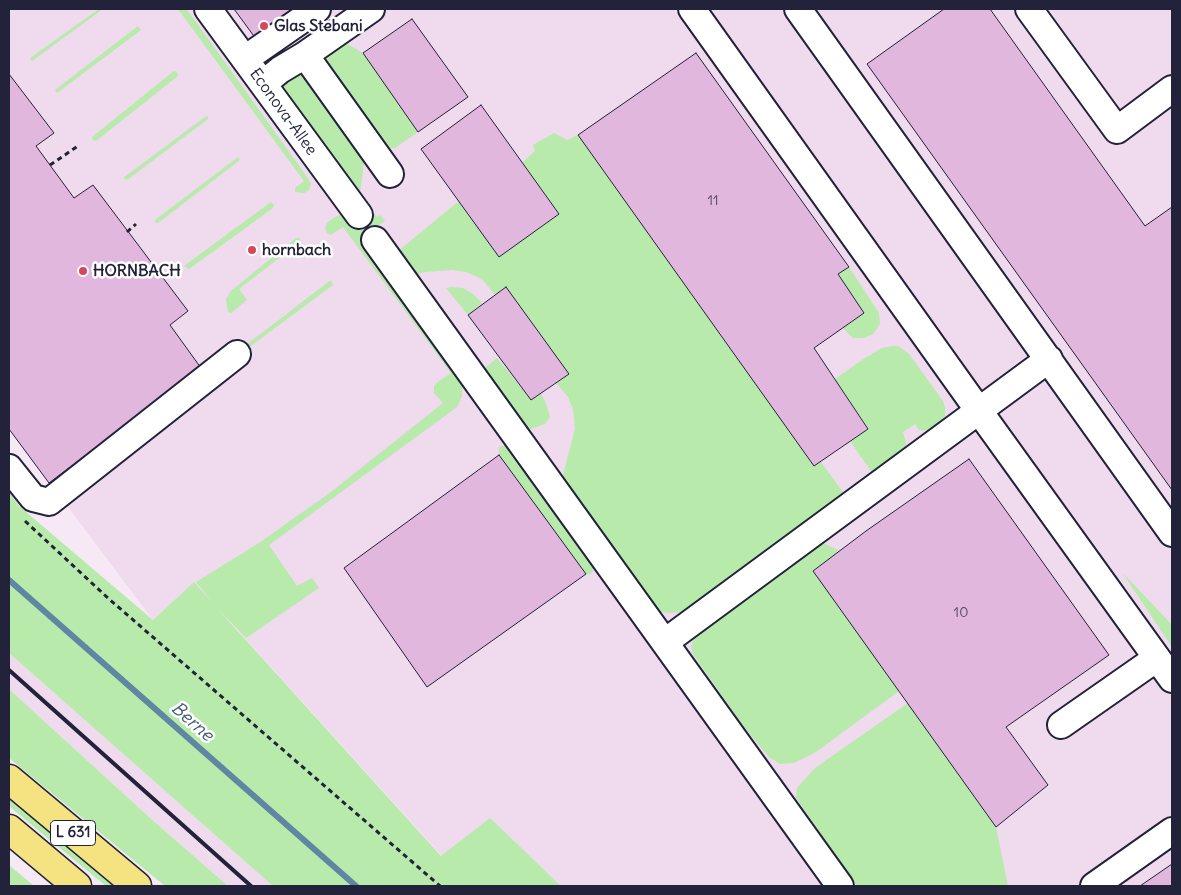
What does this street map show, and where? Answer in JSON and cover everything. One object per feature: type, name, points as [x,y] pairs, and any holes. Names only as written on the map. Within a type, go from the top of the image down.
[{"type":"main road","name":"L 631","points":[[9,779],[137,886]]},
{"type":"main road","name":"L 631","points":[[9,829],[77,886]]},
{"type":"street","name":"Econova-Allee","points":[[208,9],[359,215]]},
{"type":"street","points":[[245,59],[317,9]]},
{"type":"street","points":[[263,84],[280,70],[305,55],[370,9]]},
{"type":"street","points":[[692,9],[1172,679]]},
{"type":"street","points":[[798,9],[1172,533]]},
{"type":"street","points":[[1028,9],[1117,130],[1172,89]]},
{"type":"street","points":[[305,55],[390,174]]},
{"type":"street","points":[[376,240],[840,886]]},
{"type":"street","points":[[9,468],[33,498],[49,502],[237,354]]},
{"type":"street","points":[[665,642],[1049,359]]},
{"type":"street","points":[[1061,725],[1157,658]]},
{"type":"street","points":[[1094,886],[1172,830]]},
{"type":"path","points":[[50,165],[78,146]]},
{"type":"path","points":[[127,232],[136,224]]},
{"type":"path","points":[[20,517],[109,599],[440,886]]},
{"type":"shaded area","points":[[9,9],[1172,9],[1172,886],[561,886],[490,819],[442,856],[194,582],[153,620],[9,429]]},
{"type":"shaded area","points":[[9,653],[273,886],[228,886],[149,817],[9,689]]},
{"type":"green space","points":[[99,9],[103,9],[32,61],[30,58]]},
{"type":"green space","points":[[178,9],[186,9],[191,15],[305,174],[311,184],[309,190],[304,193],[295,192],[295,188],[304,181]]},
{"type":"green space","points":[[138,26],[141,30],[57,93],[55,90]]},
{"type":"green space","points":[[344,42],[363,53],[418,132],[395,148],[386,148],[323,65],[325,51]]},
{"type":"green space","points":[[174,71],[177,72],[178,76],[96,141],[93,140],[92,137]]},
{"type":"green space","points":[[296,72],[304,74],[365,155],[360,194],[282,85]]},
{"type":"green space","points":[[208,116],[208,119],[127,180],[123,178],[205,117]]},
{"type":"green space","points":[[554,133],[567,140],[578,135],[814,466],[821,462],[845,495],[686,612],[661,612],[652,606],[566,485],[563,475],[575,429],[573,409],[568,397],[556,383],[569,374],[506,287],[495,295],[482,279],[466,272],[453,270],[413,275],[397,252],[459,201],[499,257],[559,214],[522,163],[535,151],[533,145]]},
{"type":"green space","points":[[238,157],[240,160],[158,223],[155,222],[155,220]]},
{"type":"green space","points":[[360,194],[377,217],[380,215],[385,221],[364,234],[462,380],[462,396],[457,407],[269,545],[297,586],[312,578],[319,588],[246,638],[216,607],[441,856],[490,818],[561,886],[273,886],[9,653],[9,492],[19,506],[153,620],[194,582],[214,604],[196,582],[259,543],[331,492],[443,403],[434,393],[434,386],[451,373],[343,227],[331,235],[327,233],[325,228],[327,223],[335,217],[340,215],[346,217],[368,207]]},
{"type":"green space","points":[[271,202],[274,205],[273,208],[189,269],[184,266]]},
{"type":"green space","points":[[296,238],[301,240],[300,242],[239,289],[247,300],[231,313],[228,312],[226,299],[231,291]]},
{"type":"green space","points":[[849,267],[879,313],[880,324],[873,334],[864,338],[853,338],[843,328],[864,313],[838,274]]},
{"type":"green space","points":[[331,280],[333,285],[248,348],[246,345]]},
{"type":"green space","points":[[446,288],[463,288],[482,303],[468,315]]},
{"type":"green space","points":[[440,307],[459,331],[484,369],[497,358],[531,400],[541,394],[550,417],[545,424],[528,430],[521,429],[437,314]]},
{"type":"green space","points":[[898,346],[909,354],[943,401],[945,416],[934,429],[929,431],[919,430],[915,424],[903,432],[906,449],[873,474],[850,441],[868,428],[835,379],[882,348]]},
{"type":"green space","points":[[508,444],[593,563],[593,571],[590,574],[586,574],[499,455],[499,447]]},
{"type":"green space","points":[[821,542],[840,551],[899,691],[816,752],[794,763],[780,764],[769,757],[741,723],[693,654],[691,646],[696,633]]},
{"type":"green space","points":[[1122,572],[1172,625],[1172,647]]},
{"type":"green space","points":[[9,689],[149,817],[228,886],[165,886],[9,758]]},
{"type":"green space","points":[[908,703],[996,827],[1008,886],[857,886],[796,798],[797,788],[815,768]]},
{"type":"green space","points":[[9,796],[116,886],[106,886],[9,806]]},
{"type":"green space","points":[[9,865],[34,886],[9,886]]},
{"type":"building","name":"Glas Stebani","points":[[234,9],[306,9],[259,43]]},
{"type":"building","points":[[944,9],[990,9],[1145,226],[1172,207],[1172,490],[867,64]]},
{"type":"building","points":[[412,19],[468,97],[418,132],[363,53]]},
{"type":"building","points":[[696,53],[849,267],[838,274],[864,313],[814,348],[868,429],[814,466],[578,135]]},
{"type":"building","name":"HORNBACH","points":[[9,74],[54,133],[36,146],[74,198],[93,185],[188,311],[170,325],[201,368],[49,483],[9,429]]},
{"type":"building","points":[[481,105],[559,214],[499,257],[421,149]]},
{"type":"building","points":[[506,287],[569,374],[531,400],[468,315]]},
{"type":"building","points":[[499,455],[586,574],[427,687],[344,568]]},
{"type":"building","points":[[969,459],[1109,655],[1006,727],[1048,785],[996,827],[813,571],[866,531]]},
{"type":"building","points":[[1172,864],[1172,886],[1140,886]]},
{"type":"waterway","name":"Berne","points":[[9,580],[356,886]]},
{"type":"railway","points":[[9,670],[251,886]]},
{"type":"place","name":"Glas Stebani","points":[[264,26]]},
{"type":"place","name":"hornbach","points":[[252,250]]},
{"type":"place","name":"HORNBACH","points":[[83,271]]}]
